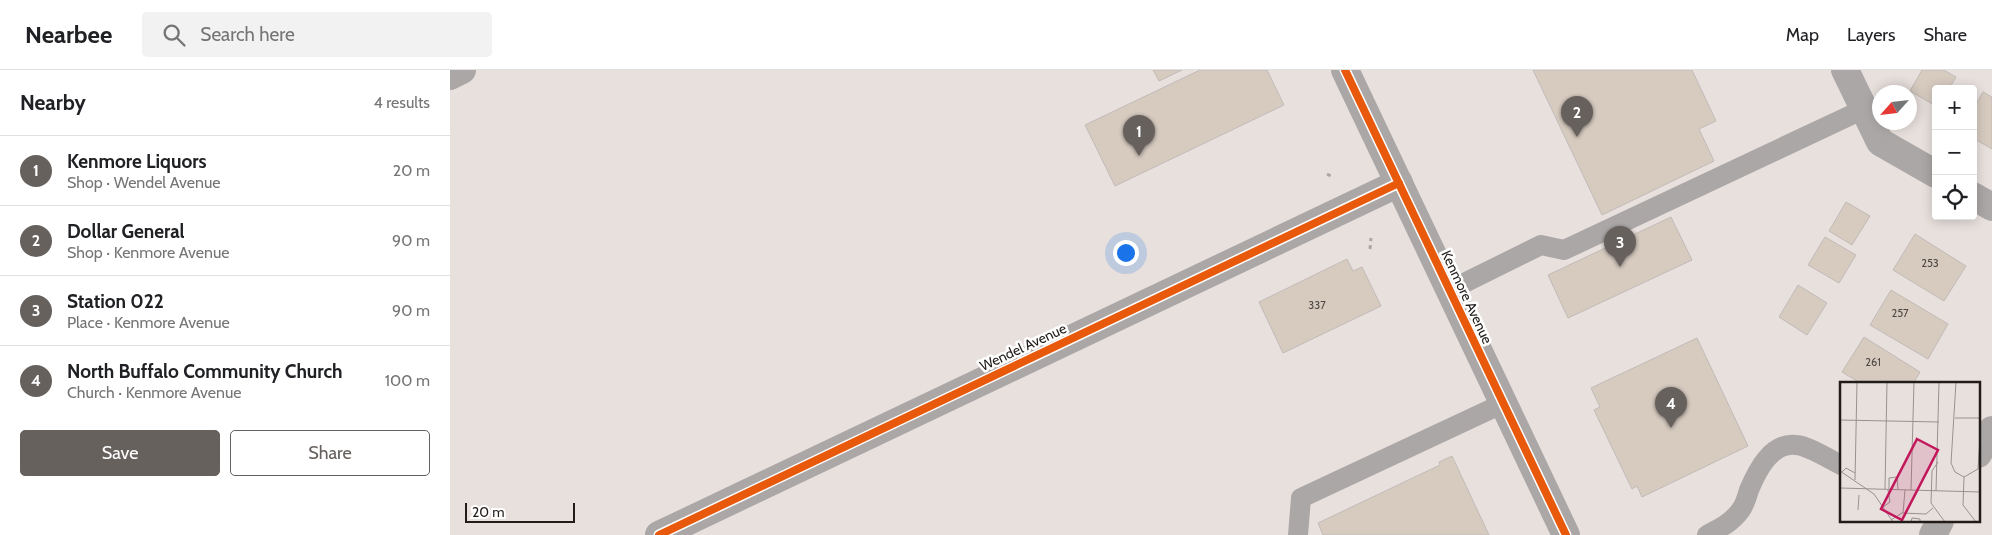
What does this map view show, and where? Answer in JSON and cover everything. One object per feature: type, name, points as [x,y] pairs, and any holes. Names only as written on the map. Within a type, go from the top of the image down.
[{"type":"main road","name":"Kenmore Avenue","points":[[1345,70],[1566,535]]},
{"type":"street","points":[[450,76],[462,70]]},
{"type":"street","points":[[1845,70],[1880,142],[1932,172]]},
{"type":"street","name":"Wendel Avenue","points":[[659,535],[1399,183]]},
{"type":"street","points":[[1977,198],[1992,207]]},
{"type":"street","points":[[1980,451],[1992,430]]},
{"type":"street","points":[[1933,535],[1940,522]]},
{"type":"lane","points":[[1450,290],[1541,245],[1564,250],[1864,110]]},
{"type":"lane","points":[[1298,535],[1301,498],[1504,404]]},
{"type":"lane","points":[[1707,535],[1727,525],[1742,510],[1760,469],[1774,451],[1784,446],[1795,445],[1804,447],[1840,465]]},
{"type":"path","points":[[1370,249],[1371,238]]},
{"type":"building","points":[[1153,70],[1182,70],[1159,81]]},
{"type":"building","points":[[1200,70],[1267,70],[1284,105],[1115,186],[1085,125]]},
{"type":"building","points":[[1533,70],[1692,70],[1716,121],[1699,129],[1714,161],[1602,215]]},
{"type":"building","points":[[1922,70],[1944,70],[1956,77],[1951,85],[1932,85],[1932,104],[1917,95],[1917,85],[1913,85]]},
{"type":"building","points":[[1983,92],[1992,97],[1992,149],[1977,140],[1977,102]]},
{"type":"building","points":[[1846,202],[1870,216],[1852,245],[1829,231]]},
{"type":"building","points":[[1671,217],[1692,260],[1568,318],[1548,275]]},
{"type":"building","points":[[1915,234],[1966,266],[1944,301],[1893,270]]},
{"type":"building","points":[[1825,237],[1856,255],[1839,283],[1808,265]]},
{"type":"building","points":[[1347,259],[1353,271],[1362,267],[1381,306],[1283,353],[1259,302]]},
{"type":"building","points":[[1798,285],[1827,303],[1807,335],[1779,317]]},
{"type":"building","points":[[1891,290],[1948,324],[1928,359],[1870,325]]},
{"type":"building","points":[[1864,337],[1920,372],[1914,382],[1859,382],[1842,372]]},
{"type":"building","points":[[1697,338],[1748,446],[1642,497],[1637,486],[1632,489],[1594,410],[1600,407],[1591,388]]},
{"type":"building","points":[[1452,456],[1489,535],[1323,535],[1318,523],[1440,465],[1439,462]]},
{"type":"cycle path","points":[[1345,70],[1566,535]]},
{"type":"cycle path","points":[[659,535],[1399,183]]},
{"type":"place","name":"Dollar General","points":[[1577,137]]},
{"type":"place","name":"Kenmore Liquors","points":[[1139,156]]},
{"type":"place","name":"Station 022","points":[[1620,267]]},
{"type":"place","name":"North Buffalo Community Church","points":[[1671,428]]}]
